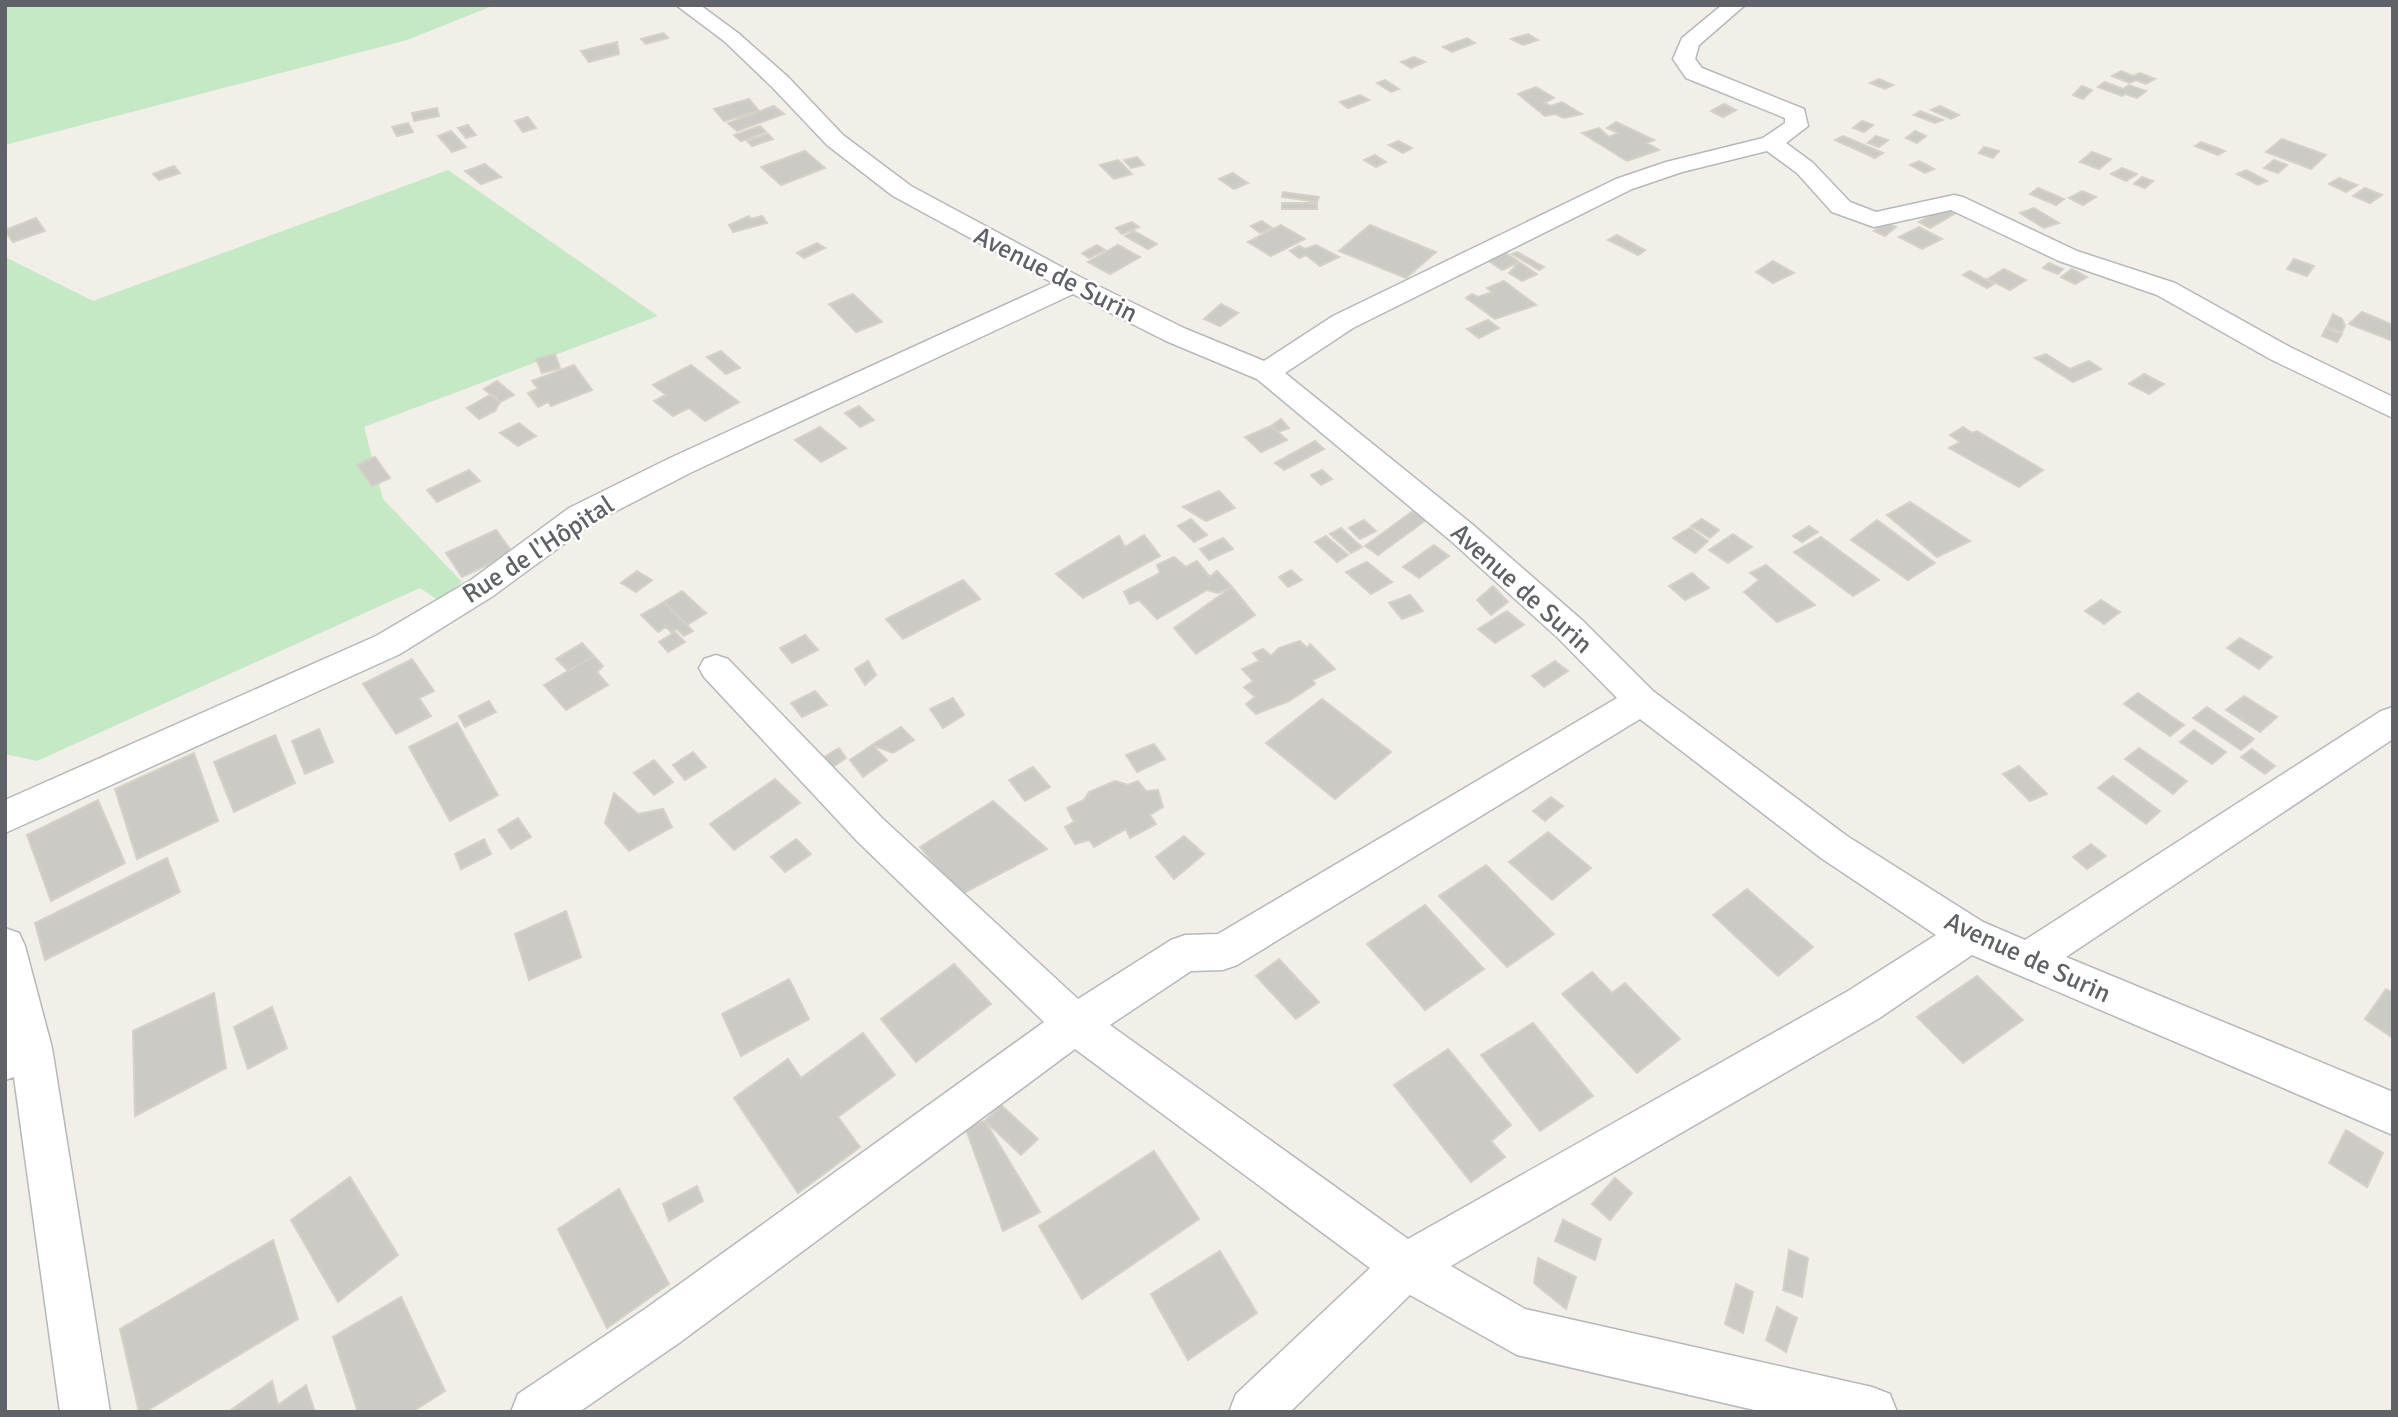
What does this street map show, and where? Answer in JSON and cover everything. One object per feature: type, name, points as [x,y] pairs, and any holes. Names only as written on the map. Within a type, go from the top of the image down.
[{"type":"street","name":"Avenue de Surin","points":[[686,5],[731,37],[780,82],[835,140],[902,191],[1073,284],[1177,335],[1267,373],[1462,533],[1571,630],[1641,701],[1834,847],[1969,935],[2393,1114]]},
{"type":"street","points":[[1267,373],[1293,353],[1343,322],[1521,232],[1624,184],[1683,164],[1771,144],[1797,126],[1796,114],[1694,73],[1684,59],[1689,42],[1735,5]]},
{"type":"street","points":[[1771,144],[1805,168],[1840,207],[1874,220],[1954,202],[2068,256],[2166,289],[2280,353],[2393,409]]},
{"type":"street","name":"Rue de l'Hôpital","points":[[5,817],[388,645],[482,588],[580,516],[681,465],[1073,284]]},
{"type":"street","points":[[716,667],[870,830],[1075,1024],[1406,1266],[1517,1331],[1872,1412]]},
{"type":"street","points":[[536,1412],[662,1326],[1075,1024],[1185,953],[1223,952],[1641,701]]},
{"type":"street","points":[[2028,960],[2291,785],[2393,721]]},
{"type":"street","points":[[1254,1412],[1406,1266],[1852,1012],[1969,935]]},
{"type":"street","points":[[5,946],[18,1054],[85,1412]]},
{"type":"green space","points":[[5,5],[495,5],[407,40],[5,145]]},
{"type":"green space","points":[[448,170],[658,316],[364,427],[383,499],[462,582],[438,600],[420,588],[37,761],[5,754],[5,257],[93,301]]},
{"type":"building","points":[[663,33],[668,38],[646,44],[641,39]]},
{"type":"building","points":[[1528,34],[1538,40],[1523,45],[1511,39]]},
{"type":"building","points":[[1467,38],[1475,43],[1452,52],[1443,47]]},
{"type":"building","points":[[617,42],[619,54],[589,62],[581,51]]},
{"type":"building","points":[[1414,57],[1425,62],[1411,68],[1401,62]]},
{"type":"building","points":[[2121,71],[2133,76],[2140,73],[2155,79],[2146,84],[2136,80],[2130,83],[2112,76]]},
{"type":"building","points":[[1879,79],[1893,85],[1885,89],[1870,83]]},
{"type":"building","points":[[1385,80],[1399,89],[1391,92],[1377,83]]},
{"type":"building","points":[[2105,82],[2123,89],[2129,85],[2146,91],[2137,98],[2125,94],[2122,96],[2098,87]]},
{"type":"building","points":[[2082,86],[2092,90],[2083,99],[2073,95]]},
{"type":"building","points":[[1536,87],[1554,98],[1544,103],[1551,106],[1562,102],[1582,114],[1564,118],[1555,114],[1545,116],[1518,94]]},
{"type":"building","points":[[1360,95],[1369,100],[1348,108],[1340,102]]},
{"type":"building","points":[[749,99],[759,111],[724,121],[714,109]]},
{"type":"building","points":[[1724,104],[1736,110],[1723,117],[1711,111]]},
{"type":"building","points":[[774,106],[784,114],[737,131],[728,123]]},
{"type":"building","points":[[1940,106],[1959,115],[1951,119],[1931,110]]},
{"type":"building","points":[[437,108],[439,116],[414,121],[412,113]]},
{"type":"building","points":[[1920,111],[1943,120],[1935,123],[1914,115]]},
{"type":"building","points":[[528,117],[536,128],[523,132],[515,121]]},
{"type":"building","points":[[1862,121],[1873,125],[1864,132],[1853,128]]},
{"type":"building","points":[[1616,122],[1654,140],[1647,143],[1659,150],[1627,161],[1582,133],[1599,128],[1609,137],[1618,133],[1607,128]]},
{"type":"building","points":[[408,123],[413,132],[397,136],[392,127]]},
{"type":"building","points":[[468,125],[476,135],[466,138],[458,128]]},
{"type":"building","points":[[760,126],[766,132],[741,141],[734,135]]},
{"type":"building","points":[[451,131],[466,147],[452,152],[438,136]]},
{"type":"building","points":[[1915,131],[1926,136],[1917,143],[1906,138]]},
{"type":"building","points":[[768,134],[773,139],[752,146],[747,141]]},
{"type":"building","points":[[1843,136],[1883,153],[1875,158],[1835,140]]},
{"type":"building","points":[[1876,136],[1888,140],[1879,147],[1868,143]]},
{"type":"building","points":[[2282,139],[2326,155],[2311,169],[2266,152]]},
{"type":"building","points":[[1398,141],[1412,148],[1403,153],[1389,145]]},
{"type":"building","points":[[2201,142],[2225,151],[2218,155],[2195,146]]},
{"type":"building","points":[[1984,147],[1999,151],[1993,158],[1979,153]]},
{"type":"building","points":[[805,151],[825,168],[781,185],[761,167]]},
{"type":"building","points":[[2092,152],[2111,159],[2099,169],[2080,162]]},
{"type":"building","points":[[1375,155],[1386,162],[1376,167],[1364,160]]},
{"type":"building","points":[[1137,157],[1144,165],[1131,168],[1124,160]]},
{"type":"building","points":[[1118,160],[1132,174],[1114,179],[1100,165]]},
{"type":"building","points":[[2274,160],[2287,165],[2278,173],[2264,168]]},
{"type":"building","points":[[1919,161],[1934,169],[1925,173],[1910,165]]},
{"type":"building","points":[[485,164],[501,177],[481,184],[465,171]]},
{"type":"building","points":[[174,166],[180,173],[159,180],[153,174]]},
{"type":"building","points":[[2122,168],[2137,174],[2126,181],[2111,174]]},
{"type":"building","points":[[2246,170],[2267,181],[2258,185],[2237,174]]},
{"type":"building","points":[[1233,173],[1248,183],[1234,189],[1219,179]]},
{"type":"building","points":[[2142,177],[2153,181],[2145,188],[2134,184]]},
{"type":"building","points":[[2339,178],[2357,185],[2346,192],[2329,184]]},
{"type":"building","points":[[2038,188],[2064,199],[2056,205],[2030,194]]},
{"type":"building","points":[[2365,188],[2382,195],[2370,203],[2353,196]]},
{"type":"building","points":[[2082,191],[2096,197],[2083,205],[2069,198]]},
{"type":"building","points":[[1283,192],[1319,197],[1317,202],[1282,197]]},
{"type":"building","points":[[1282,203],[1317,203],[1317,209],[1282,209]]},
{"type":"building","points":[[1942,208],[1956,213],[1930,228],[1919,222]]},
{"type":"building","points":[[2034,208],[2059,223],[2044,228],[2020,213]]},
{"type":"building","points":[[749,216],[751,219],[762,216],[767,223],[733,232],[729,225]]},
{"type":"building","points":[[36,218],[45,231],[13,242],[5,230]]},
{"type":"building","points":[[1262,221],[1272,228],[1260,233],[1251,226]]},
{"type":"building","points":[[1132,222],[1139,227],[1122,234],[1116,228]]},
{"type":"building","points":[[1885,222],[1896,227],[1885,236],[1874,231]]},
{"type":"building","points":[[1281,225],[1305,239],[1271,256],[1248,242]]},
{"type":"building","points":[[1370,225],[1436,252],[1406,278],[1339,251]]},
{"type":"building","points":[[1919,227],[1942,239],[1922,249],[1899,237]]},
{"type":"building","points":[[1134,231],[1157,244],[1148,249],[1125,236]]},
{"type":"building","points":[[1617,235],[1645,250],[1638,255],[1608,240]]},
{"type":"building","points":[[817,243],[825,248],[804,258],[797,253]]},
{"type":"building","points":[[1097,245],[1105,250],[1089,258],[1082,253]]},
{"type":"building","points":[[1118,245],[1140,257],[1110,274],[1088,262]]},
{"type":"building","points":[[1316,245],[1339,257],[1320,266],[1306,255],[1299,258],[1290,251],[1299,246],[1305,249]]},
{"type":"building","points":[[1503,251],[1519,262],[1502,270],[1486,259]]},
{"type":"building","points":[[1517,252],[1544,267],[1539,270],[1512,254]]},
{"type":"building","points":[[2294,259],[2314,266],[2307,276],[2287,269]]},
{"type":"building","points":[[1773,261],[1794,273],[1773,283],[1756,272]]},
{"type":"building","points":[[1519,262],[1537,274],[1522,281],[1509,273]]},
{"type":"building","points":[[2049,263],[2063,269],[2058,274],[2043,268]]},
{"type":"building","points":[[2004,269],[2026,280],[2010,290],[1988,279]]},
{"type":"building","points":[[2072,269],[2087,277],[2075,284],[2061,277]]},
{"type":"building","points":[[1970,271],[1994,284],[1987,288],[1963,275]]},
{"type":"building","points":[[1504,281],[1536,305],[1495,319],[1466,298],[1472,294],[1478,297],[1492,292],[1487,288]]},
{"type":"building","points":[[853,294],[882,322],[856,332],[829,304]]},
{"type":"building","points":[[1221,304],[1238,313],[1220,326],[1204,319]]},
{"type":"building","points":[[2362,312],[2393,325],[2393,341],[2349,324]]},
{"type":"building","points":[[2333,314],[2342,319],[2345,326],[2342,332],[2327,327]]},
{"type":"building","points":[[1488,320],[1499,328],[1479,338],[1467,329]]},
{"type":"building","points":[[2326,328],[2342,334],[2337,342],[2322,336]]},
{"type":"building","points":[[721,351],[740,368],[726,374],[707,357]]},
{"type":"building","points":[[555,354],[560,368],[542,373],[536,359]]},
{"type":"building","points":[[2046,354],[2070,369],[2089,361],[2101,369],[2073,382],[2035,358]]},
{"type":"building","points":[[574,365],[592,390],[551,406],[548,402],[538,407],[528,393],[538,389],[532,381]]},
{"type":"building","points":[[691,365],[739,402],[705,421],[689,408],[673,416],[654,401],[666,395],[653,385]]},
{"type":"building","points":[[2144,374],[2164,384],[2149,394],[2129,384]]},
{"type":"building","points":[[497,381],[514,395],[500,402],[484,389]]},
{"type":"building","points":[[492,394],[500,402],[495,411],[479,419],[467,408]]},
{"type":"building","points":[[859,406],[874,420],[860,427],[845,413]]},
{"type":"building","points":[[1281,419],[1289,428],[1278,432],[1271,426]]},
{"type":"building","points":[[519,423],[536,436],[518,446],[500,433]]},
{"type":"building","points":[[1271,426],[1287,440],[1261,452],[1245,437]]},
{"type":"building","points":[[820,427],[846,448],[821,462],[795,440]]},
{"type":"building","points":[[1963,427],[1972,433],[1977,431],[2043,470],[2019,487],[1949,448],[1960,442],[1950,435]]},
{"type":"building","points":[[1315,441],[1324,449],[1284,470],[1275,463]]},
{"type":"building","points":[[375,457],[390,478],[372,486],[357,465]]},
{"type":"building","points":[[469,470],[480,481],[437,502],[427,490]]},
{"type":"building","points":[[1322,470],[1332,479],[1321,485],[1311,475]]},
{"type":"building","points":[[1219,491],[1235,508],[1206,521],[1183,507]]},
{"type":"building","points":[[1910,502],[1970,541],[1937,557],[1887,515]]},
{"type":"building","points":[[1413,511],[1426,520],[1378,555],[1365,546]]},
{"type":"building","points":[[1191,519],[1207,535],[1194,542],[1178,526]]},
{"type":"building","points":[[1702,519],[1719,530],[1710,538],[1691,526]]},
{"type":"building","points":[[1364,520],[1376,531],[1360,539],[1349,528]]},
{"type":"building","points":[[1877,520],[1935,563],[1908,580],[1851,540]]},
{"type":"building","points":[[1809,526],[1818,532],[1802,542],[1793,536]]},
{"type":"building","points":[[1341,528],[1362,547],[1351,553],[1330,534]]},
{"type":"building","points":[[1690,528],[1708,541],[1695,553],[1673,538]]},
{"type":"building","points":[[496,530],[513,553],[462,577],[446,553]]},
{"type":"building","points":[[1733,534],[1752,547],[1728,563],[1709,550]]},
{"type":"building","points":[[1144,535],[1160,556],[1083,598],[1056,574],[1119,536],[1125,547]]},
{"type":"building","points":[[1326,536],[1348,555],[1337,562],[1315,542]]},
{"type":"building","points":[[1821,537],[1879,580],[1853,596],[1794,552]]},
{"type":"building","points":[[1223,538],[1233,549],[1209,560],[1200,549]]},
{"type":"building","points":[[1434,545],[1449,556],[1419,578],[1403,567]]},
{"type":"building","points":[[1174,557],[1186,567],[1197,561],[1210,577],[1217,571],[1232,587],[1218,593],[1207,590],[1157,619],[1139,600],[1130,604],[1124,592],[1160,573],[1157,565]]},
{"type":"building","points":[[1367,562],[1392,582],[1371,594],[1346,572]]},
{"type":"building","points":[[1766,565],[1815,605],[1777,622],[1744,592],[1759,580],[1750,573]]},
{"type":"building","points":[[1291,570],[1302,580],[1288,587],[1279,577]]},
{"type":"building","points":[[637,571],[652,580],[636,592],[621,583]]},
{"type":"building","points":[[1692,573],[1709,588],[1685,600],[1669,586]]},
{"type":"building","points":[[963,580],[980,599],[903,639],[886,619]]},
{"type":"building","points":[[1493,586],[1508,602],[1491,615],[1477,600]]},
{"type":"building","points":[[1232,587],[1255,615],[1196,654],[1174,628]]},
{"type":"building","points":[[682,591],[706,613],[687,625],[664,602]]},
{"type":"building","points":[[1410,595],[1423,611],[1402,619],[1389,603]]},
{"type":"building","points":[[2101,600],[2120,612],[2104,624],[2085,611]]},
{"type":"building","points":[[664,602],[693,631],[684,636],[677,629],[671,632],[666,627],[658,632],[641,615]]},
{"type":"building","points":[[1507,611],[1524,625],[1495,643],[1478,629]]},
{"type":"building","points":[[675,632],[685,642],[668,652],[659,642]]},
{"type":"building","points":[[805,635],[818,650],[792,663],[780,648]]},
{"type":"building","points":[[2240,638],[2272,657],[2259,669],[2227,648]]},
{"type":"building","points":[[1300,641],[1307,648],[1310,644],[1335,669],[1313,680],[1315,684],[1289,701],[1256,714],[1246,704],[1255,697],[1244,687],[1253,681],[1242,669],[1259,661],[1253,653],[1263,649],[1271,656],[1279,648]]},
{"type":"building","points":[[582,643],[594,656],[568,671],[556,659]]},
{"type":"building","points":[[594,656],[603,666],[597,672],[608,685],[566,710],[544,685]]},
{"type":"building","points":[[412,659],[434,691],[419,698],[431,716],[396,734],[363,684]]},
{"type":"building","points":[[868,661],[876,675],[865,685],[855,669]]},
{"type":"building","points":[[1555,661],[1568,671],[1544,687],[1532,676]]},
{"type":"building","points":[[815,691],[827,705],[802,717],[791,703]]},
{"type":"building","points":[[2138,693],[2184,725],[2170,736],[2124,704]]},
{"type":"building","points":[[2244,696],[2277,717],[2260,732],[2226,710]]},
{"type":"building","points":[[953,698],[964,715],[943,728],[930,709]]},
{"type":"building","points":[[1322,699],[1391,752],[1335,799],[1266,743]]},
{"type":"building","points":[[489,701],[496,712],[465,727],[459,716]]},
{"type":"building","points":[[2207,707],[2254,739],[2241,750],[2193,718]]},
{"type":"building","points":[[457,723],[498,795],[450,821],[409,747]]},
{"type":"building","points":[[901,727],[914,740],[893,753],[872,745]]},
{"type":"building","points":[[319,729],[333,762],[305,774],[292,741]]},
{"type":"building","points":[[2194,730],[2226,752],[2212,764],[2180,742]]},
{"type":"building","points":[[275,735],[295,783],[234,812],[214,762]]},
{"type":"building","points":[[1154,744],[1165,759],[1137,772],[1126,755]]},
{"type":"building","points":[[872,745],[887,760],[863,777],[850,760]]},
{"type":"building","points":[[839,748],[846,758],[833,767],[824,757]]},
{"type":"building","points":[[2139,748],[2187,781],[2173,794],[2125,759]]},
{"type":"building","points":[[2252,749],[2275,766],[2265,774],[2241,757]]},
{"type":"building","points":[[693,752],[706,767],[685,780],[673,765]]},
{"type":"building","points":[[194,753],[218,821],[137,859],[115,789]]},
{"type":"building","points":[[654,760],[673,782],[654,795],[634,773]]},
{"type":"building","points":[[2019,766],[2047,794],[2030,801],[2003,774]]},
{"type":"building","points":[[1033,767],[1050,787],[1025,801],[1009,780]]},
{"type":"building","points":[[2113,776],[2160,811],[2146,824],[2098,788]]},
{"type":"building","points":[[775,779],[800,803],[734,850],[710,824]]},
{"type":"building","points":[[1115,781],[1128,785],[1138,781],[1146,791],[1158,790],[1163,807],[1150,815],[1156,824],[1130,838],[1126,829],[1094,847],[1089,840],[1075,844],[1065,827],[1074,822],[1067,808],[1084,800],[1089,792]]},
{"type":"building","points":[[614,793],[638,814],[663,809],[672,827],[629,851],[605,823]]},
{"type":"building","points":[[1551,797],[1563,806],[1545,821],[1533,811]]},
{"type":"building","points":[[98,800],[125,863],[51,901],[27,835]]},
{"type":"building","points":[[993,801],[1047,849],[960,895],[920,847]]},
{"type":"building","points":[[518,818],[531,837],[511,849],[498,830]]},
{"type":"building","points":[[1548,832],[1591,868],[1552,900],[1509,862]]},
{"type":"building","points":[[1184,836],[1204,854],[1174,879],[1156,857]]},
{"type":"building","points":[[484,839],[491,854],[461,869],[455,854]]},
{"type":"building","points":[[796,839],[811,854],[785,872],[771,857]]},
{"type":"building","points":[[2091,844],[2106,856],[2087,869],[2073,857]]},
{"type":"building","points":[[167,858],[180,892],[45,960],[35,923]]},
{"type":"building","points":[[1486,865],[1554,934],[1507,967],[1439,896]]},
{"type":"building","points":[[1747,889],[1813,947],[1778,976],[1713,915]]},
{"type":"building","points":[[1425,905],[1484,969],[1425,1010],[1367,944]]},
{"type":"building","points":[[566,911],[581,957],[529,980],[515,934]]},
{"type":"building","points":[[1279,959],[1319,1002],[1296,1019],[1256,976]]},
{"type":"building","points":[[954,964],[991,1004],[916,1062],[881,1019]]},
{"type":"building","points":[[1592,972],[1612,993],[1625,983],[1680,1039],[1637,1073],[1562,994]]},
{"type":"building","points":[[1977,976],[2023,1020],[1963,1063],[1917,1017]]},
{"type":"building","points":[[789,979],[809,1019],[741,1056],[722,1014]]},
{"type":"building","points":[[2386,989],[2393,993],[2393,1038],[2365,1019]]},
{"type":"building","points":[[214,993],[226,1068],[135,1116],[133,1031]]},
{"type":"building","points":[[272,1007],[287,1048],[248,1069],[234,1027]]},
{"type":"building","points":[[1533,1023],[1593,1096],[1540,1131],[1481,1055]]},
{"type":"building","points":[[863,1033],[895,1075],[838,1117],[860,1147],[798,1193],[734,1098],[788,1059],[801,1078]]},
{"type":"building","points":[[1448,1049],[1511,1125],[1491,1141],[1505,1157],[1471,1182],[1394,1085]]},
{"type":"building","points":[[1001,1105],[1038,1139],[1021,1155],[985,1121]]},
{"type":"building","points":[[985,1121],[1040,1212],[1003,1231],[965,1127]]},
{"type":"building","points":[[2346,1130],[2383,1153],[2367,1187],[2329,1163]]},
{"type":"building","points":[[1154,1151],[1199,1219],[1082,1299],[1039,1226]]},
{"type":"building","points":[[350,1177],[398,1255],[338,1302],[291,1220]]},
{"type":"building","points":[[1615,1178],[1632,1193],[1610,1220],[1592,1204]]},
{"type":"building","points":[[697,1186],[703,1201],[669,1221],[663,1204]]},
{"type":"building","points":[[619,1189],[669,1284],[607,1328],[558,1229]]},
{"type":"building","points":[[1563,1220],[1601,1239],[1595,1260],[1555,1241]]},
{"type":"building","points":[[273,1240],[298,1319],[145,1412],[139,1412],[120,1329]]},
{"type":"building","points":[[1789,1250],[1808,1258],[1802,1297],[1783,1290]]},
{"type":"building","points":[[1220,1251],[1257,1313],[1188,1360],[1151,1294]]},
{"type":"building","points":[[1538,1258],[1576,1277],[1566,1309],[1534,1283]]},
{"type":"building","points":[[1736,1284],[1753,1292],[1743,1333],[1725,1324]]},
{"type":"building","points":[[401,1297],[445,1391],[412,1412],[358,1412],[333,1337]]},
{"type":"building","points":[[1777,1307],[1797,1318],[1786,1352],[1766,1340]]},
{"type":"building","points":[[272,1381],[278,1405],[306,1385],[315,1412],[228,1412]]}]
